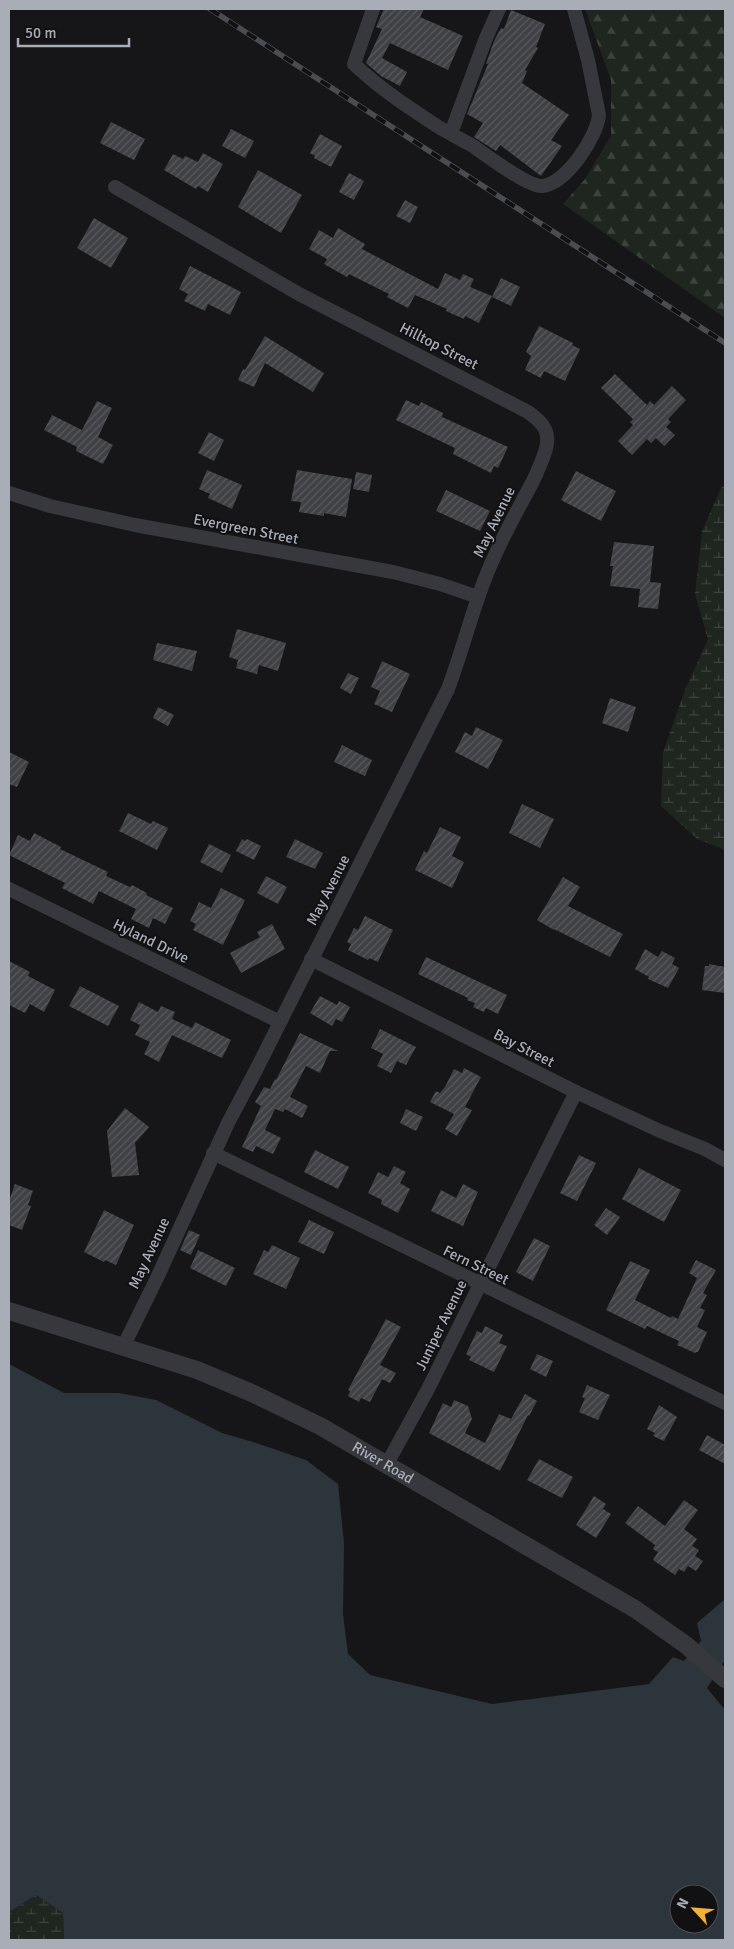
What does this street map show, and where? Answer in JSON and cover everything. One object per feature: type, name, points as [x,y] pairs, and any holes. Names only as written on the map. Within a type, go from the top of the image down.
[{"type":"street","points":[[373,9],[354,64],[367,77],[438,126],[535,185],[541,186],[551,183],[576,161],[596,130],[598,115],[588,60],[574,9]]},
{"type":"street","points":[[451,133],[486,38],[499,9]]},
{"type":"street","name":"Hilltop Street","points":[[115,187],[300,294],[528,412],[543,425],[548,443]]},
{"type":"street","name":"May Avenue","points":[[124,1345],[157,1278],[213,1153],[448,689],[460,658],[478,596],[496,553],[544,455],[548,443]]},
{"type":"street","name":"Evergreen Street","points":[[9,493],[50,506],[134,525],[393,572],[478,596]]},
{"type":"street","name":"Hyland Drive","points":[[9,888],[280,1022]]},
{"type":"street","name":"Bay Street","points":[[312,959],[576,1092],[705,1149],[725,1160]]},
{"type":"street","name":"Juniper Avenue","points":[[388,1464],[428,1389],[576,1092]]},
{"type":"street","name":"Fern Street","points":[[213,1153],[725,1404]]},
{"type":"street","name":"River Road","points":[[9,1311],[124,1345],[197,1370],[254,1394],[320,1426],[635,1609],[686,1645],[724,1678]]},
{"type":"green space","points":[[585,9],[725,9],[725,318],[563,204],[585,179],[611,136],[611,80]]},
{"type":"green space","points":[[725,485],[725,850],[697,839],[661,806],[663,752],[685,690],[708,639],[695,594],[702,531],[721,488]]},
{"type":"green space","points":[[36,1895],[63,1913],[64,1940],[9,1940],[9,1912]]},
{"type":"shaded area","points":[[9,1364],[64,1393],[119,1393],[156,1400],[222,1433],[306,1460],[338,1484],[344,1543],[343,1614],[348,1654],[370,1675],[492,1704],[649,1684],[673,1657],[684,1661],[701,1641],[697,1623],[725,1599],[725,1660],[707,1688],[725,1710],[725,1940],[64,1940],[63,1913],[36,1895],[9,1912]]},
{"type":"building","points":[[384,9],[424,9],[420,17],[463,36],[448,70],[390,43],[382,58],[407,72],[400,86],[381,76],[366,63],[382,29],[376,27]]},
{"type":"building","points":[[511,10],[545,24],[536,47],[538,48],[525,70],[527,71],[522,83],[569,115],[551,140],[562,146],[541,176],[500,145],[496,151],[474,137],[483,123],[467,114],[488,64],[486,64],[494,41],[501,28],[504,29]]},
{"type":"building","points":[[111,122],[145,139],[134,160],[100,143]]},
{"type":"building","points":[[231,129],[254,141],[245,158],[222,146]]},
{"type":"building","points":[[320,134],[342,146],[331,167],[314,158],[315,156],[310,153]]},
{"type":"building","points":[[203,153],[223,164],[208,192],[198,186],[196,189],[164,170],[173,154],[183,159],[185,156],[198,162]]},
{"type":"building","points":[[258,170],[302,195],[281,233],[238,207]]},
{"type":"building","points":[[349,173],[364,181],[354,200],[339,192]]},
{"type":"building","points":[[405,200],[418,207],[410,223],[396,216]]},
{"type":"building","points":[[94,218],[128,238],[111,268],[77,248]]},
{"type":"building","points":[[338,228],[365,244],[362,249],[438,289],[445,273],[460,280],[463,274],[474,279],[470,287],[492,296],[479,323],[465,316],[464,319],[446,311],[447,309],[415,295],[408,308],[387,297],[389,294],[349,274],[347,277],[324,264],[327,259],[309,249],[319,230],[333,238]]},
{"type":"building","points":[[190,266],[241,292],[230,315],[208,304],[205,311],[184,301],[188,294],[179,289]]},
{"type":"building","points":[[501,278],[520,287],[511,306],[492,297]]},
{"type":"building","points":[[539,326],[573,343],[572,345],[580,349],[565,381],[544,371],[541,378],[525,370],[531,356],[526,352]]},
{"type":"building","points":[[265,336],[324,373],[313,392],[265,363],[254,387],[238,380]]},
{"type":"building","points":[[615,374],[647,405],[650,401],[654,405],[672,386],[686,400],[668,419],[671,422],[666,427],[675,435],[664,446],[656,438],[651,443],[647,439],[632,455],[618,441],[633,425],[630,422],[633,419],[601,388]]},
{"type":"building","points":[[406,400],[419,406],[421,402],[443,413],[442,417],[508,447],[498,468],[494,466],[491,473],[453,454],[455,448],[396,420]]},
{"type":"building","points":[[97,401],[112,408],[98,437],[113,445],[103,464],[76,451],[77,447],[44,430],[52,415],[82,430]]},
{"type":"building","points":[[209,432],[224,440],[214,461],[198,453]]},
{"type":"building","points":[[207,470],[242,485],[232,509],[208,498],[210,494],[199,489]]},
{"type":"building","points":[[297,470],[352,479],[346,517],[324,513],[324,516],[299,512],[301,502],[291,501]]},
{"type":"building","points":[[576,471],[616,491],[601,521],[561,500]]},
{"type":"building","points":[[356,472],[372,475],[369,492],[353,489]]},
{"type":"building","points":[[446,490],[490,511],[480,531],[436,511]]},
{"type":"building","points":[[614,542],[654,546],[650,582],[661,583],[658,609],[638,607],[640,589],[610,586],[613,566],[610,566]]},
{"type":"building","points":[[237,629],[286,643],[278,671],[259,665],[257,674],[236,668],[238,660],[229,657]]},
{"type":"building","points":[[157,643],[197,651],[192,671],[153,660]]},
{"type":"building","points":[[382,661],[410,674],[392,712],[374,704],[380,691],[371,687]]},
{"type":"building","points":[[348,673],[359,678],[351,694],[340,688]]},
{"type":"building","points":[[610,698],[636,707],[628,732],[602,723]]},
{"type":"building","points":[[158,707],[174,715],[168,726],[153,718]]},
{"type":"building","points":[[476,727],[503,740],[488,769],[455,752],[465,732],[472,736]]},
{"type":"building","points":[[342,745],[372,760],[365,776],[334,762]]},
{"type":"building","points":[[9,752],[29,762],[17,787],[9,784]]},
{"type":"building","points":[[522,804],[554,819],[540,848],[509,833]]},
{"type":"building","points":[[128,813],[151,824],[153,821],[168,828],[157,850],[119,831]]},
{"type":"building","points":[[440,827],[461,837],[452,856],[464,862],[452,888],[415,870],[424,851],[427,853]]},
{"type":"building","points":[[34,833],[61,847],[60,849],[108,872],[106,876],[130,887],[132,885],[147,893],[146,895],[173,908],[165,924],[153,918],[149,928],[131,919],[136,909],[99,891],[93,904],[62,888],[65,883],[9,855],[18,835],[30,841]]},
{"type":"building","points":[[242,839],[245,841],[247,839],[261,846],[254,860],[236,851]]},
{"type":"building","points":[[295,839],[323,853],[315,869],[286,857]]},
{"type":"building","points":[[209,844],[231,855],[222,873],[200,862]]},
{"type":"building","points":[[266,876],[287,887],[278,904],[257,893]]},
{"type":"building","points":[[563,877],[580,887],[568,906],[623,934],[610,957],[537,920]]},
{"type":"building","points":[[221,888],[245,900],[223,945],[193,930],[196,924],[190,921],[199,902],[211,908]]},
{"type":"building","points":[[365,916],[393,930],[378,962],[369,958],[368,960],[348,950],[351,944],[347,942],[354,928],[358,930]]},
{"type":"building","points":[[272,924],[285,949],[241,973],[230,953],[260,937],[257,932]]},
{"type":"building","points":[[645,949],[658,957],[662,951],[675,958],[672,964],[679,968],[668,988],[648,979],[649,977],[635,969]]},
{"type":"building","points":[[426,957],[507,995],[498,1014],[486,1008],[484,1012],[473,1007],[475,1003],[467,1000],[468,998],[418,974]]},
{"type":"building","points":[[9,961],[30,972],[28,976],[55,990],[44,1012],[30,1004],[25,1013],[9,1005]]},
{"type":"building","points":[[709,964],[725,967],[725,993],[702,990],[705,966],[709,966]]},
{"type":"building","points":[[80,986],[119,1006],[108,1026],[69,1006]]},
{"type":"building","points":[[320,996],[337,1005],[339,1001],[350,1007],[342,1022],[336,1019],[332,1026],[310,1013]]},
{"type":"building","points":[[139,1002],[158,1012],[161,1006],[175,1012],[172,1019],[192,1028],[195,1022],[231,1040],[222,1058],[172,1035],[159,1062],[144,1054],[150,1042],[135,1035],[140,1025],[130,1020]]},
{"type":"building","points":[[380,1029],[416,1047],[406,1065],[397,1061],[391,1073],[377,1066],[383,1054],[371,1048]]},
{"type":"building","points":[[300,1033],[338,1051],[330,1051],[320,1073],[306,1066],[290,1097],[308,1106],[302,1118],[285,1109],[283,1112],[275,1109],[265,1130],[281,1138],[273,1154],[256,1146],[253,1152],[242,1147],[261,1106],[255,1102],[264,1087],[270,1089],[276,1080]]},
{"type":"building","points":[[464,1068],[481,1077],[465,1107],[472,1110],[457,1136],[445,1129],[454,1114],[430,1102],[436,1091],[440,1093],[445,1087],[454,1069],[462,1073]]},
{"type":"building","points":[[125,1108],[149,1127],[135,1143],[139,1175],[112,1177],[107,1131]]},
{"type":"building","points":[[406,1109],[423,1117],[416,1131],[400,1123]]},
{"type":"building","points":[[315,1150],[349,1167],[338,1189],[304,1172]]},
{"type":"building","points":[[579,1155],[596,1163],[577,1201],[560,1193]]},
{"type":"building","points":[[394,1166],[406,1172],[400,1183],[410,1189],[398,1213],[381,1204],[382,1200],[368,1193],[378,1172],[388,1177]]},
{"type":"building","points":[[639,1168],[681,1190],[664,1222],[622,1199]]},
{"type":"building","points":[[15,1184],[33,1191],[28,1205],[31,1206],[22,1230],[9,1225],[9,1201]]},
{"type":"building","points":[[463,1184],[478,1192],[463,1226],[431,1211],[441,1190],[456,1198]]},
{"type":"building","points":[[606,1208],[620,1217],[607,1235],[594,1225]]},
{"type":"building","points":[[104,1210],[134,1225],[116,1265],[105,1260],[104,1262],[84,1252]]},
{"type":"building","points":[[309,1220],[334,1232],[324,1254],[298,1242]]},
{"type":"building","points":[[189,1230],[200,1235],[191,1255],[180,1250]]},
{"type":"building","points":[[534,1238],[550,1246],[533,1281],[516,1272]]},
{"type":"building","points":[[272,1245],[300,1258],[286,1289],[253,1274],[264,1250],[268,1252]]},
{"type":"building","points":[[198,1250],[235,1268],[226,1286],[190,1268]]},
{"type":"building","points":[[696,1260],[716,1270],[703,1293],[707,1295],[700,1308],[705,1310],[697,1327],[707,1332],[698,1352],[695,1353],[677,1345],[679,1341],[647,1326],[645,1329],[606,1310],[630,1261],[650,1270],[635,1300],[671,1318],[672,1316],[678,1319],[697,1278],[689,1273]]},
{"type":"building","points":[[386,1319],[401,1327],[380,1365],[396,1373],[390,1383],[382,1379],[370,1402],[361,1398],[359,1402],[348,1396],[350,1391],[348,1390]]},
{"type":"building","points":[[485,1326],[503,1335],[499,1343],[507,1346],[494,1372],[469,1360],[471,1357],[466,1354],[477,1331],[482,1333]]},
{"type":"building","points":[[537,1354],[553,1361],[546,1377],[530,1369]]},
{"type":"building","points":[[587,1385],[610,1395],[598,1420],[579,1412],[585,1398],[582,1397]]},
{"type":"building","points":[[525,1394],[537,1401],[500,1471],[429,1433],[443,1403],[451,1407],[454,1400],[468,1406],[472,1419],[465,1433],[485,1443],[499,1414],[511,1419]]},
{"type":"building","points":[[659,1405],[677,1417],[664,1441],[653,1436],[655,1433],[647,1429]]},
{"type":"building","points":[[707,1435],[725,1445],[725,1464],[699,1450]]},
{"type":"building","points":[[539,1459],[573,1477],[562,1498],[527,1480]]},
{"type":"building","points":[[594,1496],[606,1504],[603,1509],[611,1514],[596,1538],[576,1525]]},
{"type":"building","points":[[684,1500],[698,1510],[684,1529],[697,1539],[692,1546],[699,1550],[695,1556],[703,1561],[696,1571],[688,1566],[684,1572],[679,1569],[675,1575],[653,1560],[658,1552],[653,1549],[655,1545],[625,1523],[638,1506],[665,1526]]},
{"type":"railway","points":[[210,9],[725,343]]}]
